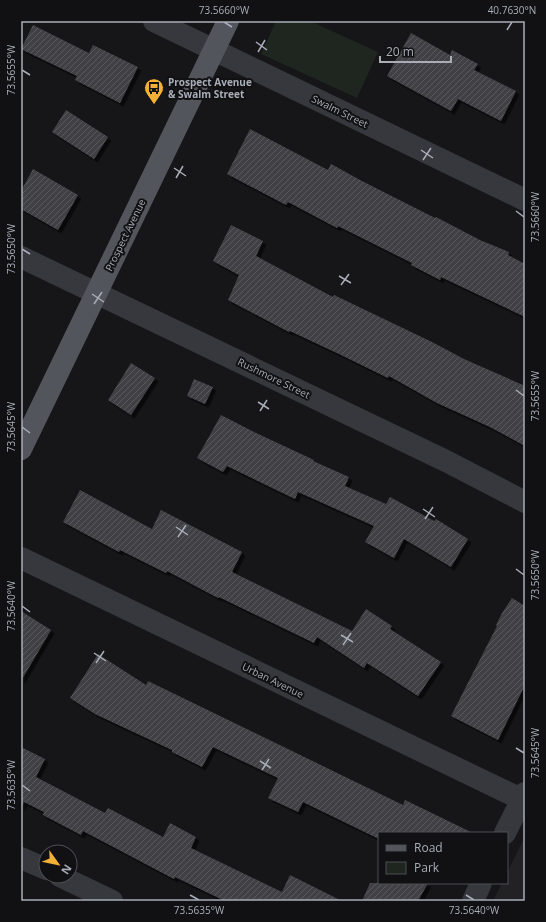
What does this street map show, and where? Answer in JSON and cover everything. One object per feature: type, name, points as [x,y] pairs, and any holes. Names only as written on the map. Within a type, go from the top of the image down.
[{"type":"main road","name":"Prospect Avenue","points":[[21,449],[228,21]]},
{"type":"street","name":"Swalm Street","points":[[154,21],[525,200]]},
{"type":"street","name":"Rushmore Street","points":[[21,257],[446,461],[525,502]]},
{"type":"street","name":"Urban Avenue","points":[[21,558],[524,798]]},
{"type":"street","points":[[506,832],[524,798]]},
{"type":"street","points":[[21,858],[38,865]]},
{"type":"street","points":[[77,884],[112,901]]},
{"type":"street","points":[[473,901],[481,884]]},
{"type":"shaded area","points":[[525,836],[525,901],[493,901],[502,884],[508,884],[508,871]]},
{"type":"green space","points":[[276,21],[310,21],[378,52],[357,98],[261,54]]},
{"type":"building","points":[[33,25],[89,53],[93,45],[138,67],[120,103],[75,80],[77,76],[21,49]]},
{"type":"building","points":[[411,33],[450,55],[452,50],[478,64],[474,70],[516,91],[501,121],[458,99],[451,111],[387,76]]},
{"type":"building","points":[[66,110],[108,137],[94,159],[52,132]]},
{"type":"building","points":[[250,129],[328,170],[331,164],[435,218],[436,217],[480,240],[509,252],[508,255],[525,264],[525,317],[441,277],[440,280],[411,265],[412,263],[338,226],[337,228],[288,202],[286,205],[227,174]]},
{"type":"building","points":[[33,169],[78,195],[58,230],[21,209],[21,191]]},
{"type":"building","points":[[231,225],[263,241],[256,256],[333,297],[334,295],[464,359],[525,386],[525,446],[490,427],[437,403],[389,376],[388,378],[290,331],[289,332],[228,300],[239,275],[213,261]]},
{"type":"building","points":[[131,363],[155,378],[131,415],[108,400]]},
{"type":"building","points":[[194,379],[213,387],[205,404],[187,396]]},
{"type":"building","points":[[221,415],[314,460],[313,461],[349,477],[345,486],[386,504],[390,497],[434,521],[436,519],[468,539],[451,567],[404,539],[394,558],[365,542],[374,526],[298,492],[295,499],[227,466],[223,472],[197,458]]},
{"type":"building","points":[[80,490],[152,529],[161,510],[242,552],[232,572],[352,631],[366,609],[392,626],[390,629],[441,662],[418,696],[367,663],[364,668],[317,637],[314,643],[219,597],[218,598],[167,571],[166,573],[120,550],[119,552],[63,522]]},
{"type":"building","points":[[512,598],[525,606],[525,685],[498,740],[451,716],[497,626],[496,625],[502,613]]},
{"type":"building","points":[[21,611],[51,630],[21,681]]},
{"type":"building","points":[[98,654],[146,685],[148,681],[403,805],[405,800],[471,832],[378,832],[378,839],[303,802],[298,812],[268,798],[278,778],[213,747],[202,767],[172,752],[172,750],[95,714],[70,698]]},
{"type":"building","points":[[21,747],[45,759],[36,777],[105,813],[108,808],[163,837],[170,823],[196,837],[191,848],[282,892],[290,875],[342,901],[225,901],[175,877],[174,879],[83,831],[81,835],[43,815],[44,812],[24,802],[21,808]]},
{"type":"building","points":[[370,883],[427,884],[418,901],[362,901]]},
{"type":"place","name":"Prospect Avenue & Swalm Street","points":[[154,105]]}]
